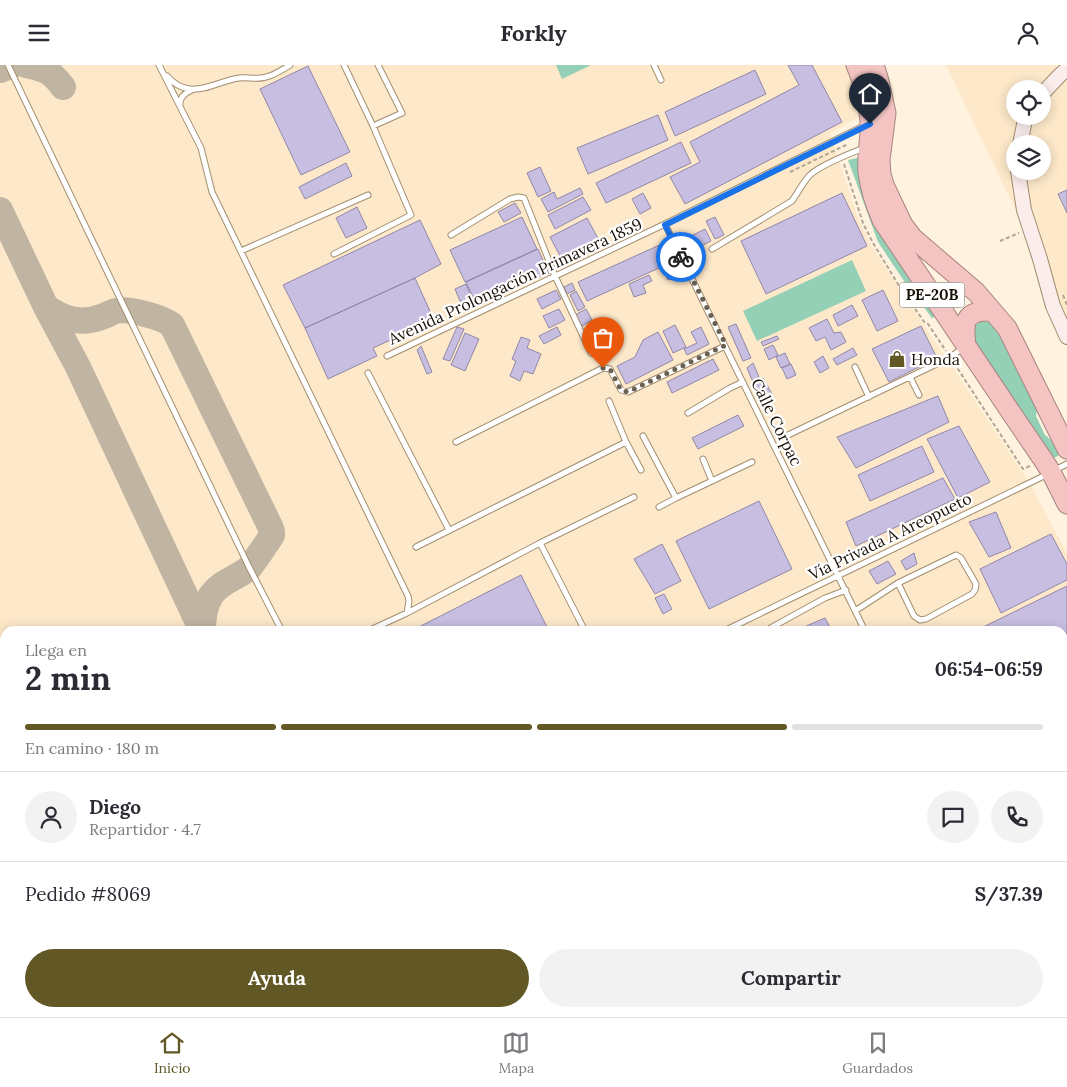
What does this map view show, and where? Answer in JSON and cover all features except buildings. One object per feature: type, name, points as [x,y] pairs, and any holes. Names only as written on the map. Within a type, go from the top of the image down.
[{"type":"highway","name":"PE-20B","points":[[856,65],[862,79],[868,105],[870,124],[868,173],[874,200],[882,220],[966,346],[1059,468],[1067,504]]},
{"type":"highway","name":"PE-20B","points":[[874,65],[886,113],[880,160],[881,174],[884,185],[903,225],[913,238],[976,292],[1007,328],[1067,449]]},
{"type":"highway","points":[[966,346],[964,331],[968,318],[976,312],[992,311]]},
{"type":"street","points":[[1051,84],[1067,69]]},
{"type":"street","points":[[1019,180],[1024,210],[1054,306],[1067,337]]},
{"type":"lane","points":[[8,65],[280,626]]},
{"type":"lane","points":[[161,67],[176,84],[199,89],[230,79],[242,77],[263,78],[290,65]]},
{"type":"lane","points":[[334,254],[411,215],[373,126],[344,65]]},
{"type":"lane","points":[[373,126],[402,113],[378,65]]},
{"type":"lane","points":[[654,65],[661,80]]},
{"type":"lane","points":[[161,67],[201,148],[212,192],[408,596],[407,613]]},
{"type":"lane","points":[[181,108],[181,97],[193,89]]},
{"type":"lane","name":"Avenida Prolongación Primavera 1859","points":[[387,356],[665,225],[870,124]]},
{"type":"lane","points":[[712,249],[792,201],[808,176],[842,157],[869,146]]},
{"type":"lane","points":[[241,251],[368,195]]},
{"type":"lane","points":[[451,235],[510,199],[524,198],[555,277],[591,353]]},
{"type":"lane","name":"Calle Corpac","points":[[665,225],[726,345],[862,626]]},
{"type":"lane","points":[[456,442],[603,368],[610,369],[621,390],[628,392],[726,345]]},
{"type":"lane","points":[[788,435],[950,357],[966,346]]},
{"type":"lane","points":[[855,367],[869,397]]},
{"type":"lane","points":[[368,373],[449,530]]},
{"type":"lane","points":[[910,377],[918,395]]},
{"type":"lane","points":[[688,413],[743,382]]},
{"type":"lane","points":[[609,401],[626,442],[641,470]]},
{"type":"lane","points":[[642,436],[676,498]]},
{"type":"lane","points":[[416,547],[626,442]]},
{"type":"lane","points":[[703,459],[712,481]]},
{"type":"lane","points":[[659,507],[752,462]]},
{"type":"lane","name":"Vía Privada A Areopueto","points":[[734,626],[1059,468]]},
{"type":"lane","points":[[379,626],[634,497]]},
{"type":"lane","points":[[540,543],[582,626]]},
{"type":"lane","points":[[855,611],[898,583],[956,555],[961,558],[976,584],[972,594],[926,619],[920,620],[914,616],[898,583]]},
{"type":"lane","points":[[774,626],[826,598],[846,590]]},
{"type":"path","points":[[842,157],[863,223],[873,243],[915,309],[925,323],[928,324],[1023,469]]},
{"type":"path","points":[[1000,241],[1018,233]]},
{"type":"shaded area","points":[[0,65],[846,65],[863,115],[830,133],[858,218],[870,244],[1029,482],[1067,554],[1067,626],[0,626]]},
{"type":"shaded area","points":[[946,65],[1067,65],[1067,320],[1037,255]]},
{"type":"green space","points":[[556,65],[591,65],[562,79]]},
{"type":"green space","points":[[857,158],[862,160],[941,315],[932,318],[878,242],[848,160]]},
{"type":"green space","points":[[852,260],[866,291],[757,341],[743,311]]},
{"type":"green space","points":[[981,321],[990,322],[999,330],[1037,409],[1036,416],[1045,435],[1050,439],[1059,454],[1058,456],[1049,460],[970,339],[973,327]]},
{"type":"taxiway","points":[[0,70],[13,65]]},
{"type":"taxiway","points":[[26,65],[47,71],[63,87]]},
{"type":"taxiway","points":[[0,210],[46,307],[78,367],[200,626]]},
{"type":"taxiway","points":[[46,307],[66,318],[79,321],[93,319],[121,310],[153,316],[172,325],[267,520],[272,535],[250,567],[221,585],[212,594],[206,607],[203,626]]},
{"type":"way so far","points":[[603,368],[610,369],[621,390],[628,392],[726,345],[681,257]]},
{"type":"place","name":"Honda","points":[[897,359]]},
{"type":"route","points":[[681,257],[665,225],[870,124]]}]
